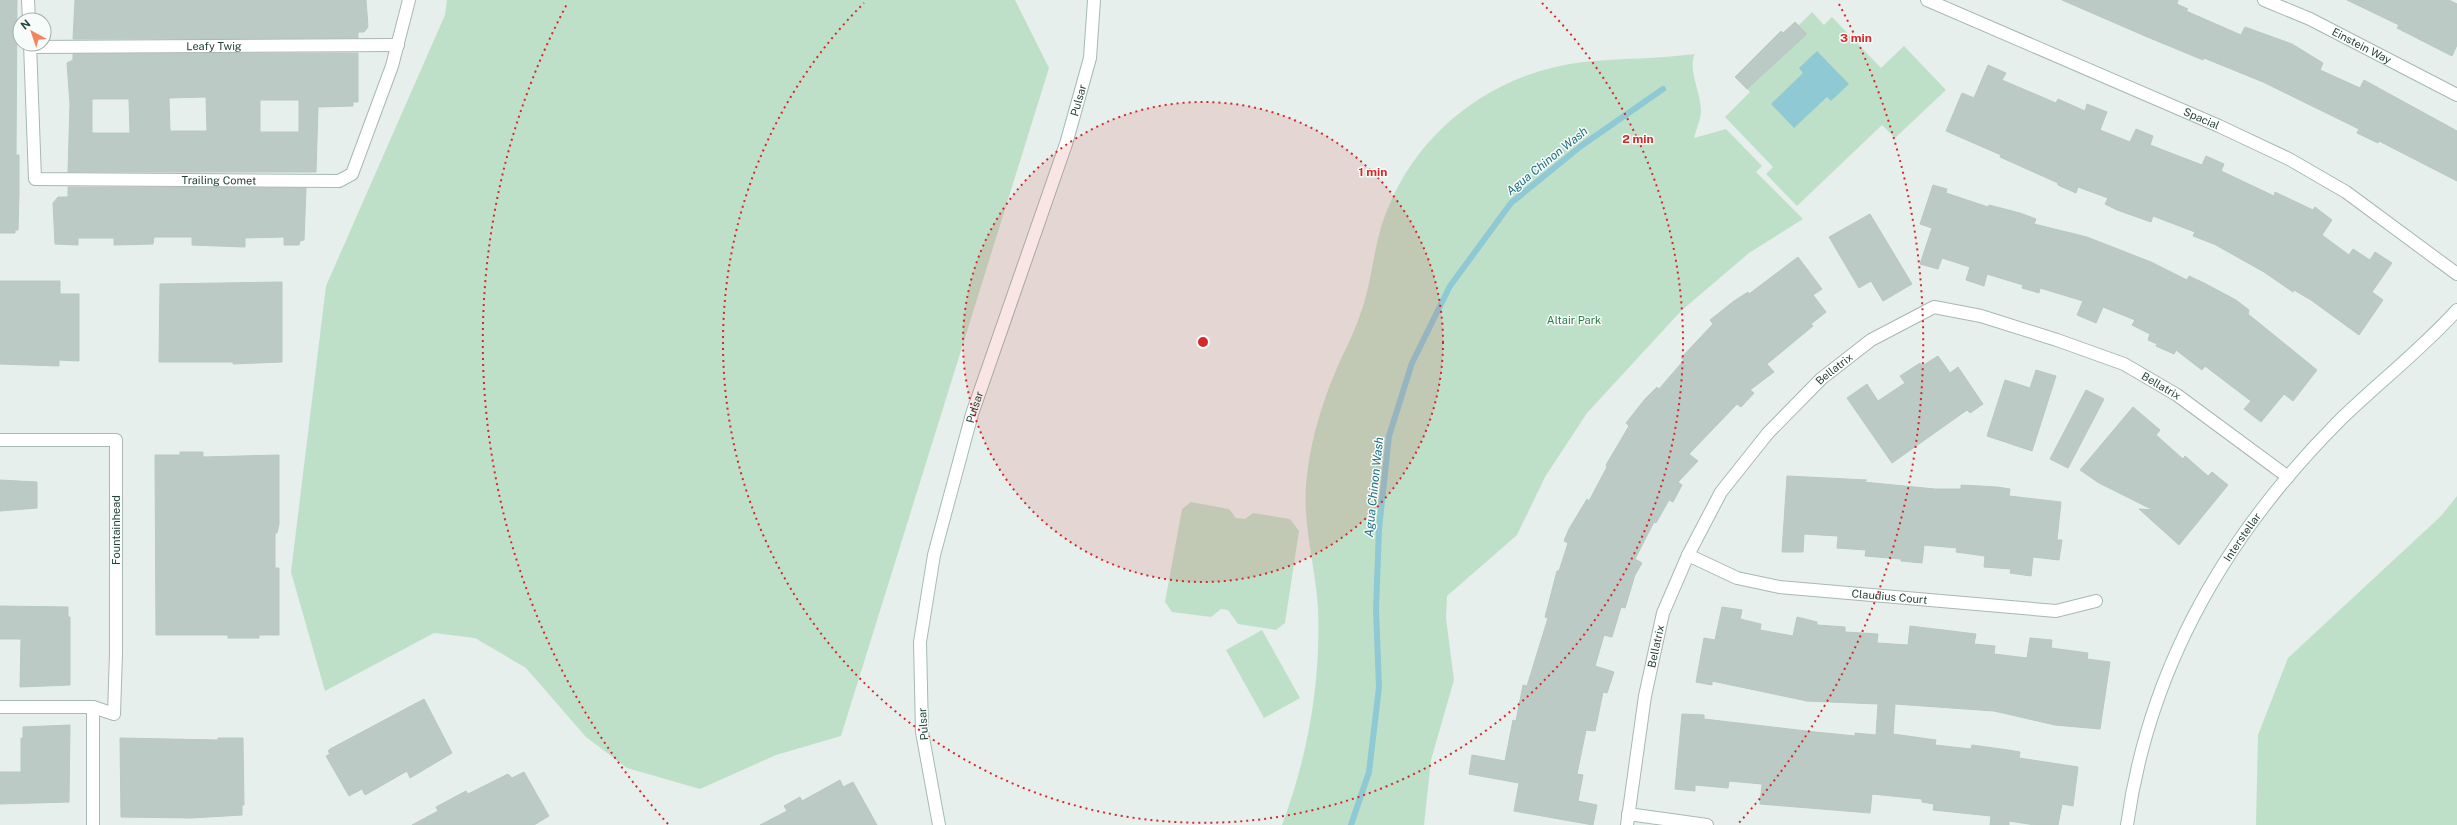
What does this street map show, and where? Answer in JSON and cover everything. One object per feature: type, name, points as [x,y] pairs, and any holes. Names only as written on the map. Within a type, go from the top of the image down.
[{"type":"street","points":[[28,0],[29,12]]},
{"type":"street","name":"Trailing Comet","points":[[30,52],[35,179],[339,181],[352,174],[398,45],[409,0]]},
{"type":"street","name":"Pulsar","points":[[939,825],[922,732],[920,642],[934,555],[972,414],[1066,144],[1090,58],[1094,0]]},
{"type":"street","name":"Spacial","points":[[1927,0],[2219,126],[2289,159],[2346,192],[2457,274]]},
{"type":"street","name":"Einstein Way","points":[[2264,0],[2310,19],[2457,95]]},
{"type":"street","name":"Leafy Twig","points":[[52,45],[398,45]]},
{"type":"street","name":"Bellatrix","points":[[1627,819],[1645,696],[1663,613],[1688,555],[1721,492],[1768,433],[1810,390],[1871,340],[1934,307],[1981,316],[2124,364],[2177,395],[2288,477]]},
{"type":"street","name":"Interstellar","points":[[2127,825],[2145,740],[2167,673],[2190,621],[2253,522],[2288,477],[2340,421],[2457,310]]},
{"type":"street","name":"Fountainhead","points":[[0,440],[116,440],[116,653],[114,714],[93,707],[0,707]]},
{"type":"street","name":"Claudius Court","points":[[1688,555],[1737,578],[1779,587],[2056,610],[2096,601]]},
{"type":"street","points":[[93,707],[93,825]]},
{"type":"street","points":[[1627,819],[1707,825]]},
{"type":"green space","points":[[447,0],[1015,0],[1049,68],[841,736],[776,755],[700,789],[627,768],[586,737],[526,668],[475,638],[434,633],[325,691],[291,572],[326,286],[445,15]]},
{"type":"green space","points":[[1812,12],[1824,25],[1832,17],[1881,68],[1904,46],[1946,90],[1895,138],[1882,125],[1797,206],[1766,174],[1773,167],[1725,117],[1750,92],[1735,77],[1781,31],[1784,33],[1795,22],[1799,25]]},
{"type":"green space","name":"Altair Park","points":[[1695,54],[1693,67],[1701,113],[1694,138],[1726,129],[1762,166],[1756,172],[1803,219],[1749,253],[1681,311],[1587,413],[1545,477],[1517,535],[1447,596],[1446,618],[1454,680],[1431,760],[1424,825],[1282,825],[1306,746],[1315,691],[1318,608],[1306,513],[1307,478],[1312,442],[1328,391],[1357,323],[1364,302],[1383,221],[1402,179],[1420,152],[1442,129],[1466,108],[1492,91],[1521,78],[1552,68],[1584,62]]},
{"type":"green space","points":[[2457,496],[2457,825],[2256,825],[2258,735],[2288,658],[2441,516]]},
{"type":"green space","points":[[1191,502],[1229,509],[1236,518],[1245,519],[1253,513],[1290,519],[1299,531],[1285,623],[1276,630],[1238,624],[1228,610],[1221,609],[1211,617],[1172,612],[1165,602],[1182,509]]},
{"type":"green space","points":[[1262,630],[1300,698],[1264,718],[1226,650]]},
{"type":"water","points":[[1817,51],[1849,84],[1831,101],[1827,97],[1794,128],[1771,104],[1803,73],[1799,68]]},
{"type":"building","points":[[0,0],[17,0],[17,12],[12,12],[12,52],[17,52],[16,155],[19,155],[18,230],[15,230],[15,233],[0,233]]},
{"type":"building","points":[[75,0],[366,0],[368,27],[364,32],[358,32],[358,38],[73,39]]},
{"type":"building","points":[[2062,0],[2178,0],[2177,4],[2188,9],[2186,11],[2241,35],[2245,27],[2292,44],[2323,63],[2320,70],[2360,88],[2364,80],[2457,131],[2457,181],[2379,141],[2378,143],[2357,133],[2359,129],[2263,82],[2204,58],[2203,60]]},
{"type":"building","points":[[2347,0],[2449,0],[2457,4],[2457,45],[2452,56],[2397,28],[2399,25]]},
{"type":"building","points":[[1795,22],[1807,34],[1747,89],[1735,77],[1781,31],[1783,33]]},
{"type":"building","points":[[358,53],[358,102],[353,102],[353,106],[318,107],[316,172],[68,172],[70,104],[67,63],[73,60],[73,54]],"holes":[[[206,97],[207,131],[170,131],[169,98]],[[92,99],[129,99],[130,133],[92,133]],[[260,100],[299,100],[299,132],[260,132]]]},
{"type":"building","points":[[1988,65],[2006,73],[2002,80],[2056,103],[2058,99],[2085,111],[2087,104],[2107,112],[2100,130],[2130,142],[2136,129],[2153,136],[2150,145],[2202,165],[2206,156],[2224,164],[2221,171],[2274,196],[2275,192],[2313,210],[2315,207],[2332,220],[2322,235],[2349,255],[2353,249],[2370,260],[2375,252],[2392,263],[2372,292],[2383,300],[2359,335],[2311,300],[2294,290],[2293,292],[2264,272],[2214,244],[2193,236],[2195,232],[2153,216],[2151,222],[2117,210],[2105,204],[2108,198],[2078,187],[2076,193],[2058,185],[2058,183],[2000,157],[2001,155],[1946,131],[1962,93],[1974,98]]},
{"type":"building","points":[[1933,185],[1947,189],[1946,193],[1988,207],[1989,205],[2036,219],[2034,224],[2087,237],[2151,262],[2187,280],[2189,276],[2204,283],[2236,300],[2249,310],[2248,314],[2317,370],[2293,401],[2284,394],[2261,422],[2244,409],[2251,401],[2205,366],[2202,370],[2176,350],[2174,354],[2156,346],[2157,344],[2148,340],[2150,334],[2132,325],[2135,320],[2103,307],[2096,323],[2077,315],[2083,301],[2040,288],[2039,293],[2022,288],[2023,285],[1987,274],[1984,286],[1966,280],[1970,267],[1942,258],[1938,269],[1920,264],[1932,228],[1920,224]]},
{"type":"building","points":[[68,187],[306,188],[304,240],[300,241],[299,245],[284,245],[284,237],[245,238],[245,247],[192,245],[192,237],[154,237],[153,244],[114,245],[114,238],[78,238],[78,245],[55,244],[53,203],[58,197],[68,197]]},
{"type":"building","points":[[1870,214],[1912,284],[1883,301],[1871,281],[1859,288],[1829,237]]},
{"type":"building","points":[[1798,257],[1822,289],[1813,295],[1826,312],[1811,324],[1813,326],[1767,364],[1774,372],[1750,390],[1754,393],[1741,407],[1737,404],[1689,454],[1698,461],[1678,482],[1682,485],[1673,502],[1669,500],[1656,523],[1654,522],[1635,559],[1642,563],[1635,575],[1625,608],[1621,607],[1612,637],[1604,635],[1595,666],[1614,672],[1607,693],[1603,692],[1595,731],[1586,730],[1577,774],[1583,775],[1578,801],[1597,805],[1593,825],[1514,811],[1519,783],[1469,774],[1472,755],[1505,761],[1513,720],[1516,721],[1523,685],[1527,686],[1548,618],[1545,617],[1557,571],[1559,571],[1568,543],[1564,541],[1569,529],[1587,499],[1589,501],[1607,467],[1606,465],[1629,426],[1626,423],[1645,399],[1657,387],[1659,389],[1684,360],[1681,358],[1713,324],[1710,320],[1734,301],[1748,292],[1749,294]]},
{"type":"building","points":[[0,281],[60,281],[60,294],[79,294],[79,361],[59,360],[59,366],[0,364]]},
{"type":"building","points":[[282,282],[282,362],[233,364],[233,362],[159,362],[160,284]]},
{"type":"building","points":[[1938,356],[1950,373],[1958,367],[1983,404],[1970,413],[1967,410],[1892,463],[1847,398],[1867,384],[1878,401],[1905,383],[1900,376],[1920,363],[1922,366]]},
{"type":"building","points":[[2036,370],[2056,376],[2032,451],[1987,436],[2005,380],[2030,388]]},
{"type":"building","points":[[2086,390],[2104,399],[2068,468],[2050,459]]},
{"type":"building","points":[[2133,407],[2160,430],[2156,435],[2183,459],[2185,456],[2208,476],[2212,472],[2228,485],[2179,545],[2139,509],[2153,510],[2099,483],[2080,470]]},
{"type":"building","points":[[180,452],[203,452],[203,457],[279,455],[279,524],[277,533],[275,533],[275,568],[279,568],[279,635],[259,635],[259,638],[228,638],[228,635],[156,635],[155,455],[180,455]]},
{"type":"building","points":[[1787,476],[1867,480],[1863,482],[1935,489],[1961,489],[1961,485],[1997,487],[2010,489],[2009,496],[2061,502],[2057,540],[2062,540],[2059,560],[2033,557],[2031,576],[2010,573],[2011,569],[1984,567],[1985,556],[1956,552],[1957,548],[1924,545],[1922,563],[1901,561],[1901,559],[1865,556],[1866,550],[1837,548],[1838,536],[1804,534],[1803,552],[1782,552]]},
{"type":"building","points":[[0,480],[37,482],[37,508],[0,511]]},
{"type":"building","points":[[0,606],[68,607],[68,617],[70,617],[70,685],[20,687],[21,639],[0,639]]},
{"type":"building","points":[[1722,607],[1742,610],[1740,619],[1761,624],[1760,630],[1793,636],[1797,617],[1817,622],[1817,625],[1845,627],[1845,632],[1878,634],[1877,643],[1908,645],[1910,626],[1976,634],[1974,644],[1995,646],[1994,654],[2027,658],[2030,638],[2052,640],[2051,648],[2088,653],[2087,659],[2110,662],[2100,729],[2055,725],[1994,711],[1895,704],[1893,734],[1936,740],[1935,745],[1971,749],[1972,745],[2020,752],[2019,758],[2078,767],[2073,806],[2062,804],[2058,825],[2035,825],[2009,821],[2009,825],[1990,825],[1991,816],[1933,810],[1934,804],[1922,802],[1922,799],[1872,794],[1870,813],[1760,804],[1762,784],[1729,781],[1728,788],[1695,785],[1695,791],[1675,789],[1682,714],[1704,715],[1704,719],[1815,732],[1855,736],[1855,733],[1876,735],[1878,704],[1807,701],[1712,681],[1712,685],[1696,682],[1704,638],[1715,640]]},
{"type":"building","points":[[424,699],[452,753],[410,778],[407,771],[365,795],[362,789],[349,796],[326,756],[330,754],[328,751]]},
{"type":"building","points":[[70,725],[69,802],[0,804],[0,772],[21,772],[21,738],[23,738],[23,727]]},
{"type":"building","points":[[120,738],[218,740],[218,738],[243,738],[244,805],[242,805],[242,815],[191,818],[121,817]]},
{"type":"building","points":[[524,772],[549,816],[534,825],[412,825],[438,811],[436,807],[466,791],[468,794],[508,774],[512,778]]},
{"type":"building","points":[[840,780],[843,787],[853,782],[877,825],[760,825],[787,811],[784,806],[800,797],[802,801]]},
{"type":"waterway","name":"Agua Chinon Wash","points":[[1351,825],[1369,772],[1379,687],[1376,609],[1379,529],[1389,436],[1412,363],[1450,286],[1511,203],[1581,146],[1663,89]]}]
